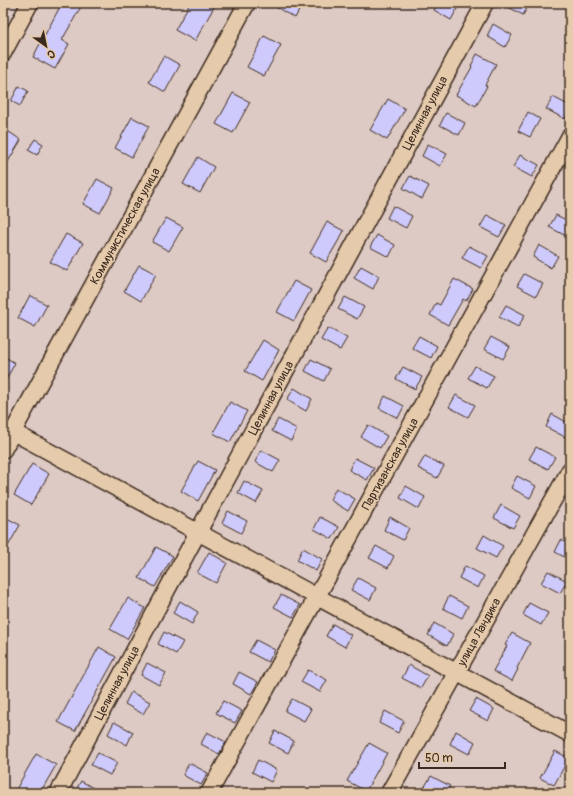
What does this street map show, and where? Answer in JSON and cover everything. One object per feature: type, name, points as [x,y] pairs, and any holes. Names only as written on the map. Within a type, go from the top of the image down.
[{"type":"street","points":[[3,53],[30,3]]},
{"type":"street","name":"Коммунистическая улица","points":[[3,450],[247,3]]},
{"type":"street","name":"Целинная улица","points":[[58,793],[485,3]]},
{"type":"street","name":"Партизанская улица","points":[[209,793],[570,136]]},
{"type":"street","points":[[13,432],[570,734]]},
{"type":"street","name":"улица Ландика","points":[[389,793],[570,470]]},
{"type":"building","points":[[62,3],[83,3],[62,40],[69,44],[55,69],[33,57]]},
{"type":"building","points":[[190,3],[207,3],[214,7],[195,41],[175,30]]},
{"type":"building","points":[[269,3],[303,3],[295,18]]},
{"type":"building","points":[[438,3],[460,3],[451,20],[434,10]]},
{"type":"building","points":[[501,3],[530,3],[523,15]]},
{"type":"building","points":[[493,24],[512,35],[505,47],[487,36]]},
{"type":"building","points":[[264,36],[281,45],[264,76],[247,67]]},
{"type":"building","points":[[477,54],[496,64],[485,85],[487,86],[476,106],[456,95],[472,67],[471,66]]},
{"type":"building","points":[[164,56],[180,65],[165,92],[149,82]]},
{"type":"building","points":[[19,86],[28,91],[20,106],[11,101]]},
{"type":"building","points":[[233,93],[250,102],[233,133],[216,124]]},
{"type":"building","points":[[553,97],[570,106],[570,110],[565,119],[546,109]]},
{"type":"building","points":[[388,99],[405,109],[387,140],[370,130]]},
{"type":"building","points":[[528,112],[540,119],[530,137],[518,131]]},
{"type":"building","points":[[446,113],[465,123],[459,135],[440,125]]},
{"type":"building","points":[[132,117],[149,126],[132,157],[115,148]]},
{"type":"building","points":[[3,128],[21,140],[3,170]]},
{"type":"building","points":[[35,139],[43,144],[37,155],[28,150]]},
{"type":"building","points":[[428,144],[447,154],[440,166],[422,156]]},
{"type":"building","points":[[520,155],[539,165],[532,177],[513,167]]},
{"type":"building","points":[[198,157],[214,167],[200,193],[183,184]]},
{"type":"building","points":[[410,176],[429,186],[422,199],[403,188]]},
{"type":"building","points":[[97,179],[114,188],[100,213],[83,204]]},
{"type":"building","points":[[393,206],[412,216],[406,228],[387,218]]},
{"type":"building","points":[[487,215],[506,225],[499,237],[480,227]]},
{"type":"building","points":[[556,215],[570,222],[570,238],[549,227]]},
{"type":"building","points":[[166,218],[183,227],[169,251],[152,242]]},
{"type":"building","points":[[327,222],[344,231],[326,262],[310,253]]},
{"type":"building","points":[[66,234],[83,243],[67,271],[50,262]]},
{"type":"building","points":[[377,235],[395,245],[389,257],[370,247]]},
{"type":"building","points":[[539,245],[558,256],[551,268],[533,257]]},
{"type":"building","points":[[469,246],[488,256],[481,268],[462,258]]},
{"type":"building","points":[[139,265],[156,274],[141,301],[124,291]]},
{"type":"building","points":[[361,266],[379,276],[373,289],[354,278]]},
{"type":"building","points":[[524,274],[543,284],[536,296],[517,286]]},
{"type":"building","points":[[454,279],[473,289],[466,301],[463,299],[448,325],[430,315],[436,303],[440,305]]},
{"type":"building","points":[[294,281],[311,290],[294,321],[277,312]]},
{"type":"building","points":[[30,295],[47,305],[35,327],[18,318]]},
{"type":"building","points":[[345,297],[364,307],[357,319],[338,309]]},
{"type":"building","points":[[506,305],[525,315],[518,327],[499,317]]},
{"type":"building","points":[[328,328],[347,338],[340,350],[321,340]]},
{"type":"building","points":[[419,336],[437,346],[431,358],[412,348]]},
{"type":"building","points":[[491,337],[510,347],[503,359],[484,349]]},
{"type":"building","points":[[263,340],[279,350],[262,381],[245,371]]},
{"type":"building","points":[[3,356],[15,363],[3,385]]},
{"type":"building","points":[[311,359],[330,369],[324,381],[305,371]]},
{"type":"building","points":[[475,366],[494,376],[487,388],[468,378]]},
{"type":"building","points":[[403,367],[422,377],[415,389],[396,379]]},
{"type":"building","points":[[294,388],[312,399],[306,411],[287,400]]},
{"type":"building","points":[[456,395],[475,405],[468,417],[449,407]]},
{"type":"building","points":[[385,396],[404,406],[398,418],[379,408]]},
{"type":"building","points":[[230,402],[247,411],[230,442],[213,433]]},
{"type":"building","points":[[552,414],[570,424],[565,437],[546,427]]},
{"type":"building","points":[[278,419],[297,429],[291,441],[272,431]]},
{"type":"building","points":[[368,425],[387,436],[380,448],[361,437]]},
{"type":"building","points":[[536,447],[555,457],[548,469],[529,459]]},
{"type":"building","points":[[261,450],[280,460],[273,472],[255,462]]},
{"type":"building","points":[[425,456],[444,466],[437,478],[418,468]]},
{"type":"building","points":[[355,458],[374,468],[367,480],[349,470]]},
{"type":"building","points":[[198,461],[215,470],[198,501],[181,491]]},
{"type":"building","points":[[32,464],[49,474],[31,505],[14,495]]},
{"type":"building","points":[[517,476],[536,486],[530,498],[511,488]]},
{"type":"building","points":[[244,481],[263,491],[256,503],[238,493]]},
{"type":"building","points":[[406,486],[425,497],[419,509],[400,498]]},
{"type":"building","points":[[336,488],[355,499],[348,511],[330,500]]},
{"type":"building","points":[[501,505],[520,516],[513,528],[494,518]]},
{"type":"building","points":[[228,511],[247,521],[241,533],[222,523]]},
{"type":"building","points":[[3,516],[20,525],[3,555]]},
{"type":"building","points":[[320,517],[339,527],[332,539],[314,529]]},
{"type":"building","points":[[390,517],[409,528],[403,540],[384,530]]},
{"type":"building","points":[[484,535],[503,546],[496,558],[477,548]]},
{"type":"building","points":[[561,540],[570,544],[570,560],[555,552]]},
{"type":"building","points":[[376,546],[394,556],[388,568],[369,558]]},
{"type":"building","points":[[156,547],[173,556],[155,587],[139,578]]},
{"type":"building","points":[[303,548],[322,559],[316,571],[297,560]]},
{"type":"building","points":[[209,552],[227,563],[216,583],[197,573]]},
{"type":"building","points":[[465,566],[484,576],[478,588],[459,578]]},
{"type":"building","points":[[548,571],[567,581],[560,593],[541,583]]},
{"type":"building","points":[[358,578],[376,588],[370,600],[351,590]]},
{"type":"building","points":[[281,595],[300,605],[293,617],[274,607]]},
{"type":"building","points":[[449,596],[468,606],[462,618],[443,608]]},
{"type":"building","points":[[128,598],[145,608],[127,639],[110,629]]},
{"type":"building","points":[[180,601],[198,612],[192,624],[173,613]]},
{"type":"building","points":[[529,603],[548,613],[541,625],[523,615]]},
{"type":"building","points":[[434,623],[453,634],[447,646],[428,635]]},
{"type":"building","points":[[333,624],[351,635],[345,647],[326,636]]},
{"type":"building","points":[[164,632],[183,642],[176,654],[158,644]]},
{"type":"building","points":[[512,633],[530,643],[512,681],[493,671],[507,646],[505,645]]},
{"type":"building","points":[[256,640],[275,650],[268,662],[249,652]]},
{"type":"building","points":[[99,647],[116,657],[75,731],[58,722]]},
{"type":"building","points":[[147,663],[166,673],[159,685],[141,675]]},
{"type":"building","points":[[409,665],[428,676],[421,688],[402,678]]},
{"type":"building","points":[[308,670],[327,680],[320,692],[301,682]]},
{"type":"building","points":[[239,672],[258,682],[251,694],[233,684]]},
{"type":"building","points":[[131,692],[150,702],[143,714],[125,704]]},
{"type":"building","points":[[292,699],[311,709],[304,721],[285,711]]},
{"type":"building","points":[[476,699],[494,709],[488,721],[469,711]]},
{"type":"building","points":[[223,701],[242,711],[235,723],[216,713]]},
{"type":"building","points":[[385,711],[404,721],[398,733],[379,723]]},
{"type":"building","points":[[114,722],[133,732],[127,745],[108,734]]},
{"type":"building","points":[[275,731],[294,741],[288,753],[269,743]]},
{"type":"building","points":[[456,731],[475,742],[469,754],[450,744]]},
{"type":"building","points":[[207,732],[226,742],[219,754],[201,744]]},
{"type":"building","points":[[369,743],[387,753],[366,791],[347,781]]},
{"type":"building","points":[[555,751],[569,758],[554,785],[540,778]]},
{"type":"building","points":[[98,753],[117,763],[110,775],[91,765]]},
{"type":"building","points":[[36,754],[56,765],[40,793],[14,793]]},
{"type":"building","points":[[258,760],[277,770],[271,782],[252,772]]},
{"type":"building","points":[[189,763],[208,773],[201,785],[183,775]]},
{"type":"building","points":[[431,776],[450,786],[446,793],[434,793],[424,788]]},
{"type":"building","points":[[81,781],[102,793],[74,793]]}]
